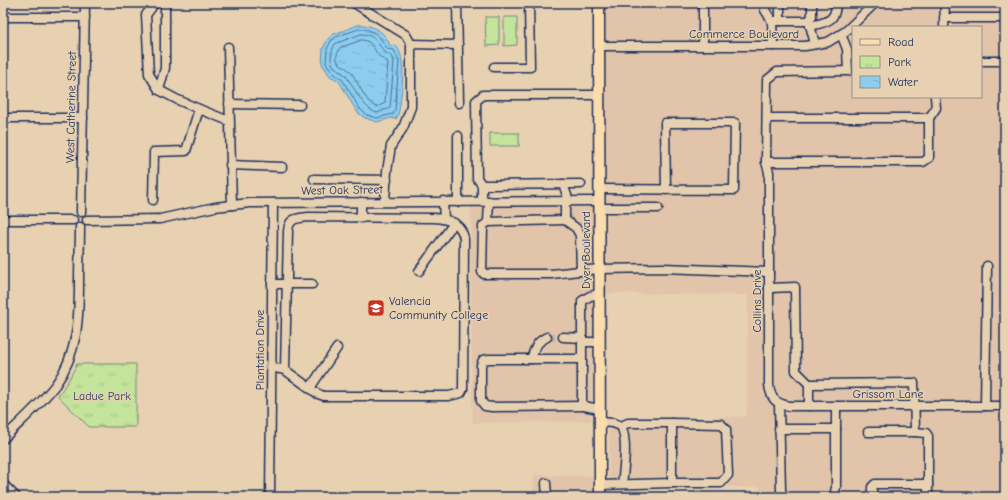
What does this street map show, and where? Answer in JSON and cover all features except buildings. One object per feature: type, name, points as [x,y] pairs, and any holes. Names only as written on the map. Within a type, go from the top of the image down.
[{"type":"main road","name":"Dyer Boulevard","points":[[599,3],[600,497]]},
{"type":"street","name":"West Catherine Street","points":[[81,212],[85,3]]},
{"type":"street","points":[[155,3],[146,15],[149,74],[159,90],[178,100],[229,121]]},
{"type":"street","points":[[159,90],[165,68],[165,3]]},
{"type":"street","points":[[354,3],[406,35],[411,44],[411,107],[403,128],[391,146],[385,201]]},
{"type":"street","points":[[457,3],[459,103]]},
{"type":"street","points":[[494,67],[530,67],[529,3]]},
{"type":"street","points":[[703,3],[703,46]]},
{"type":"street","points":[[765,3],[765,10],[776,21],[810,23],[831,19],[834,15],[836,3]]},
{"type":"street","points":[[773,46],[780,3]]},
{"type":"street","points":[[812,3],[812,16],[810,23],[815,44]]},
{"type":"street","name":"Commerce Boulevard","points":[[599,46],[804,46],[828,42],[846,31],[875,3]]},
{"type":"street","points":[[944,26],[945,3]]},
{"type":"street","points":[[3,17],[85,17]]},
{"type":"street","points":[[944,18],[1005,18]]},
{"type":"street","points":[[841,34],[847,49],[850,71]]},
{"type":"street","points":[[411,44],[458,45]]},
{"type":"street","points":[[228,47],[232,205]]},
{"type":"street","points":[[982,61],[1005,61]]},
{"type":"street","name":"Collins Drive","points":[[783,497],[781,490],[780,429],[776,401],[770,393],[769,385],[769,172],[766,162],[767,80],[778,72],[850,71]]},
{"type":"street","points":[[488,222],[486,201],[482,185],[477,178],[476,101],[483,95],[599,95]]},
{"type":"street","points":[[766,162],[923,162],[929,158],[929,118],[936,108],[935,98]]},
{"type":"street","points":[[229,104],[300,105]]},
{"type":"street","points":[[153,200],[154,152],[186,151],[199,109]]},
{"type":"street","points":[[3,118],[83,118]]},
{"type":"street","points":[[767,118],[929,118]]},
{"type":"street","points":[[599,189],[666,190],[734,190],[734,123],[665,123],[666,190]]},
{"type":"street","points":[[458,136],[458,202]]},
{"type":"street","points":[[230,165],[282,167]]},
{"type":"street","points":[[314,179],[387,180]]},
{"type":"street","points":[[563,184],[567,201],[566,220]]},
{"type":"street","points":[[482,185],[581,184]]},
{"type":"street","name":"West Oak Street","points":[[88,220],[160,219],[232,205],[273,203],[385,201],[567,201],[658,208]]},
{"type":"street","points":[[443,201],[444,219]]},
{"type":"street","points":[[361,202],[362,218]]},
{"type":"street","name":"Plantation Drive","points":[[270,497],[273,203]]},
{"type":"street","points":[[73,220],[75,214],[81,212],[86,215],[88,220],[85,225],[80,227]]},
{"type":"street","points":[[271,367],[285,370],[318,394],[331,397],[449,396],[461,393],[463,389],[464,239],[461,228],[444,219],[434,218],[308,217],[295,219],[290,222],[288,225],[285,370]]},
{"type":"street","points":[[3,220],[73,220]]},
{"type":"street","points":[[73,220],[76,225],[80,227]]},
{"type":"street","points":[[581,271],[580,235],[576,228],[566,220],[488,222],[483,226],[482,272],[484,274],[551,274],[581,271],[600,269],[671,268],[769,272]]},
{"type":"street","points":[[419,270],[454,223]]},
{"type":"street","points":[[3,439],[46,396],[56,383],[69,360],[77,331],[79,314],[80,227]]},
{"type":"street","points":[[985,406],[987,266]]},
{"type":"street","points":[[272,284],[312,284]]},
{"type":"street","points":[[769,288],[795,287],[796,372],[809,384],[914,384],[915,432]]},
{"type":"street","points":[[584,406],[582,402],[581,359],[582,301],[590,296],[599,294]]},
{"type":"street","points":[[532,359],[535,347],[540,340],[547,338]]},
{"type":"street","points":[[563,338],[600,342]]},
{"type":"street","points":[[310,388],[338,348]]},
{"type":"street","points":[[581,359],[483,360],[481,365],[481,401],[485,406],[584,406],[600,409]]},
{"type":"street","points":[[809,384],[810,406]]},
{"type":"street","name":"Grissom Lane","points":[[776,401],[789,406],[1005,406]]},
{"type":"street","points":[[834,497],[836,487],[836,406]]},
{"type":"street","points":[[600,422],[613,423],[621,426],[624,430],[625,453],[622,484]]},
{"type":"street","points":[[600,485],[721,483],[728,475],[726,429],[721,424],[628,423],[621,426]]},
{"type":"street","points":[[672,423],[672,483]]},
{"type":"street","points":[[780,429],[836,429]]},
{"type":"street","points":[[868,432],[926,433],[928,436],[928,497]]},
{"type":"street","points":[[546,483],[547,497]]},
{"type":"street","points":[[3,484],[16,497]]},
{"type":"street","points":[[872,497],[872,487],[875,484],[928,484]]},
{"type":"shaded area","points":[[603,3],[1005,3],[1005,497],[760,497],[760,487],[609,486],[609,423],[747,416],[748,295],[603,293]]},
{"type":"shaded area","points":[[471,206],[595,206],[595,337],[591,421],[473,423]]},
{"type":"shaded area","points":[[534,475],[595,476],[595,497],[533,497]]},
{"type":"green space","points":[[485,17],[499,17],[499,45],[486,46]]},
{"type":"green space","points":[[504,17],[517,17],[517,45],[504,46]]},
{"type":"green space","points":[[490,133],[519,133],[519,146],[490,146]]},
{"type":"green space","name":"Ladue Park","points":[[77,364],[136,364],[136,427],[89,427],[58,396]]},
{"type":"water","points":[[358,25],[369,26],[378,30],[388,41],[390,46],[395,45],[399,50],[403,66],[403,76],[397,118],[377,122],[365,118],[357,112],[339,81],[330,76],[322,64],[323,48],[328,39],[334,34]]},
{"type":"tunnel","points":[[547,337],[563,337]]},
{"type":"place","name":"Valencia Community College","points":[[376,308]]}]
